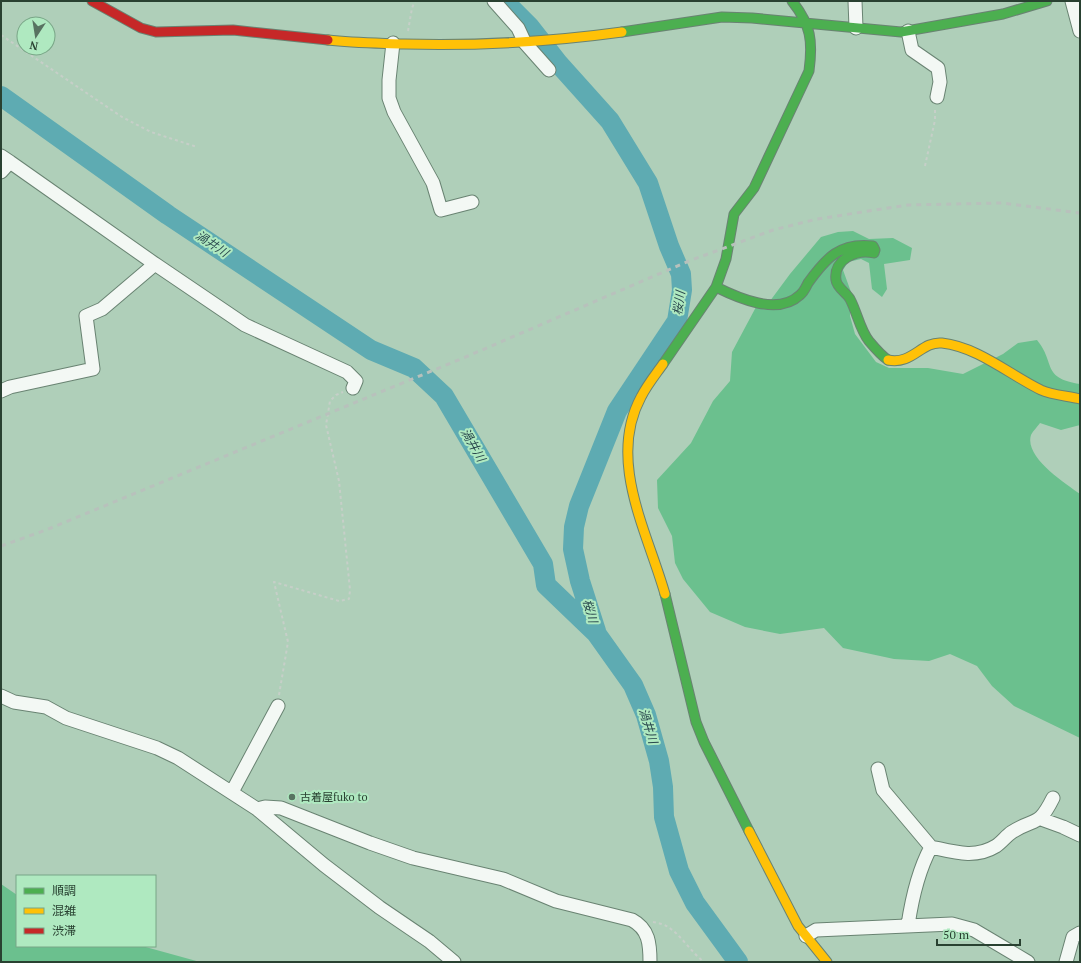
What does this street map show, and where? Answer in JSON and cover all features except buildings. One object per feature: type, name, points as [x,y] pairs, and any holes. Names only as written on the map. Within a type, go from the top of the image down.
[{"type":"street","points":[[92,1],[141,28],[156,32],[233,30],[344,42],[456,45],[528,43],[722,17],[901,32],[1003,14],[1047,1]]},
{"type":"street","points":[[494,1],[518,28],[550,70]]},
{"type":"street","points":[[792,1],[811,29],[811,58],[809,71],[754,188],[734,214],[726,260],[716,287],[641,396],[629,428],[627,443],[629,476],[656,561],[696,722],[704,742],[798,926],[827,962]]},
{"type":"street","points":[[855,1],[856,28]]},
{"type":"street","points":[[1072,1],[1080,31]]},
{"type":"street","points":[[908,31],[912,50],[938,68],[940,82],[937,97]]},
{"type":"street","points":[[400,43],[389,80],[389,98],[394,112],[433,183],[441,210],[472,202]]},
{"type":"street","points":[[4,163],[245,325],[347,372],[356,381],[353,388]]},
{"type":"street","points":[[716,287],[728,293],[757,303],[780,304],[799,297],[808,283],[832,256],[844,246],[862,243],[873,246],[875,250],[874,253],[865,251],[851,254],[838,268],[836,279],[838,286],[846,292],[855,308],[868,340],[887,360],[898,362],[911,357],[928,345],[941,343],[946,344],[970,351],[1043,392],[1080,399]]},
{"type":"street","points":[[1,391],[10,387],[93,369],[86,316],[102,309],[155,264]]},
{"type":"street","points":[[1,696],[14,702],[46,707],[66,718],[158,748],[178,758],[257,809],[379,907],[429,941],[454,962]]},
{"type":"street","points":[[232,792],[278,706]]},
{"type":"street","points":[[878,769],[883,790],[931,847],[962,854],[981,853],[998,845],[1013,832],[1041,819],[1053,798]]},
{"type":"street","points":[[257,809],[264,807],[281,808],[412,858],[503,879],[556,901],[632,920],[641,924],[649,944],[650,962]]},
{"type":"street","points":[[1041,819],[1080,836]]},
{"type":"street","points":[[908,925],[917,881],[931,847]]},
{"type":"street","points":[[806,936],[816,930],[945,924],[967,928],[984,935],[1028,962]]},
{"type":"street","points":[[1066,962],[1073,937],[1080,933]]},
{"type":"path","points":[[400,43],[415,1]]},
{"type":"path","points":[[1,35],[122,117],[151,132],[197,147]]},
{"type":"path","points":[[925,166],[935,120],[937,97]]},
{"type":"path","points":[[278,706],[288,642],[274,582],[339,601],[349,599],[350,590],[339,480],[326,424],[330,401],[336,395],[353,388]]},
{"type":"path","points":[[641,924],[652,922],[667,926],[673,930],[695,955],[704,962]]},
{"type":"green space","points":[[853,231],[869,239],[893,238],[912,248],[910,260],[884,264],[887,289],[882,297],[872,289],[869,263],[861,259],[848,262],[843,270],[851,292],[850,316],[855,334],[876,362],[889,368],[928,368],[963,374],[1003,354],[1018,343],[1037,340],[1043,348],[1054,374],[1060,378],[1080,384],[1080,425],[1061,430],[1040,423],[1031,435],[1030,443],[1039,460],[1047,469],[1080,494],[1080,738],[1014,706],[992,686],[977,666],[950,654],[929,661],[894,659],[843,648],[824,628],[780,634],[745,627],[710,612],[683,579],[675,563],[672,536],[658,508],[657,480],[691,443],[713,401],[730,381],[732,352],[756,307],[770,301],[821,237],[838,232]]},
{"type":"green space","points":[[1,884],[16,894],[16,947],[146,947],[200,962],[1,962]]},
{"type":"waterway","name":"桜川","points":[[504,1],[529,26],[558,63],[610,121],[648,183],[669,246],[681,274],[682,290],[677,321],[617,411],[579,506],[574,527],[573,549],[580,581],[596,631]]},
{"type":"waterway","name":"渦井川","points":[[1,96],[168,215],[371,350],[414,368],[444,396],[543,564],[546,585],[596,633],[633,685],[646,715],[659,761],[663,787],[664,817],[679,871],[695,903],[738,962]]},
{"type":"railway","points":[[1,546],[46,530],[468,356],[689,261],[773,230],[817,219],[908,205],[1002,203],[1080,213]]},
{"type":"traffic: fast","points":[[663,364],[716,287],[726,259],[734,214],[754,188],[809,71],[811,51],[809,34],[803,18],[792,1]]},
{"type":"traffic: fast","points":[[622,32],[722,17],[752,18],[901,32],[1003,14],[1047,1]]},
{"type":"traffic: fast","points":[[716,287],[746,300],[770,305],[781,304],[791,301],[801,294],[821,266],[835,254],[843,249],[851,247],[861,245],[873,246],[875,250],[874,253],[867,252],[854,254],[842,261],[838,266],[836,280],[838,285],[850,299],[866,337],[888,360]]},
{"type":"traffic: fast","points":[[665,594],[696,722],[704,742],[749,831]]},
{"type":"traffic: slow","points":[[328,40],[404,44],[486,44],[540,41],[622,32]]},
{"type":"traffic: slow","points":[[888,360],[897,361],[904,359],[935,343],[942,343],[968,350],[981,356],[1045,392],[1080,399]]},
{"type":"traffic: slow","points":[[663,364],[641,397],[632,421],[628,446],[629,470],[634,496],[665,594]]},
{"type":"traffic: slow","points":[[749,831],[798,926],[827,962]]},
{"type":"traffic: jam","points":[[92,1],[141,28],[156,32],[233,30],[328,40]]},
{"type":"place","name":"古着屋fuko to","points":[[292,797]]}]
